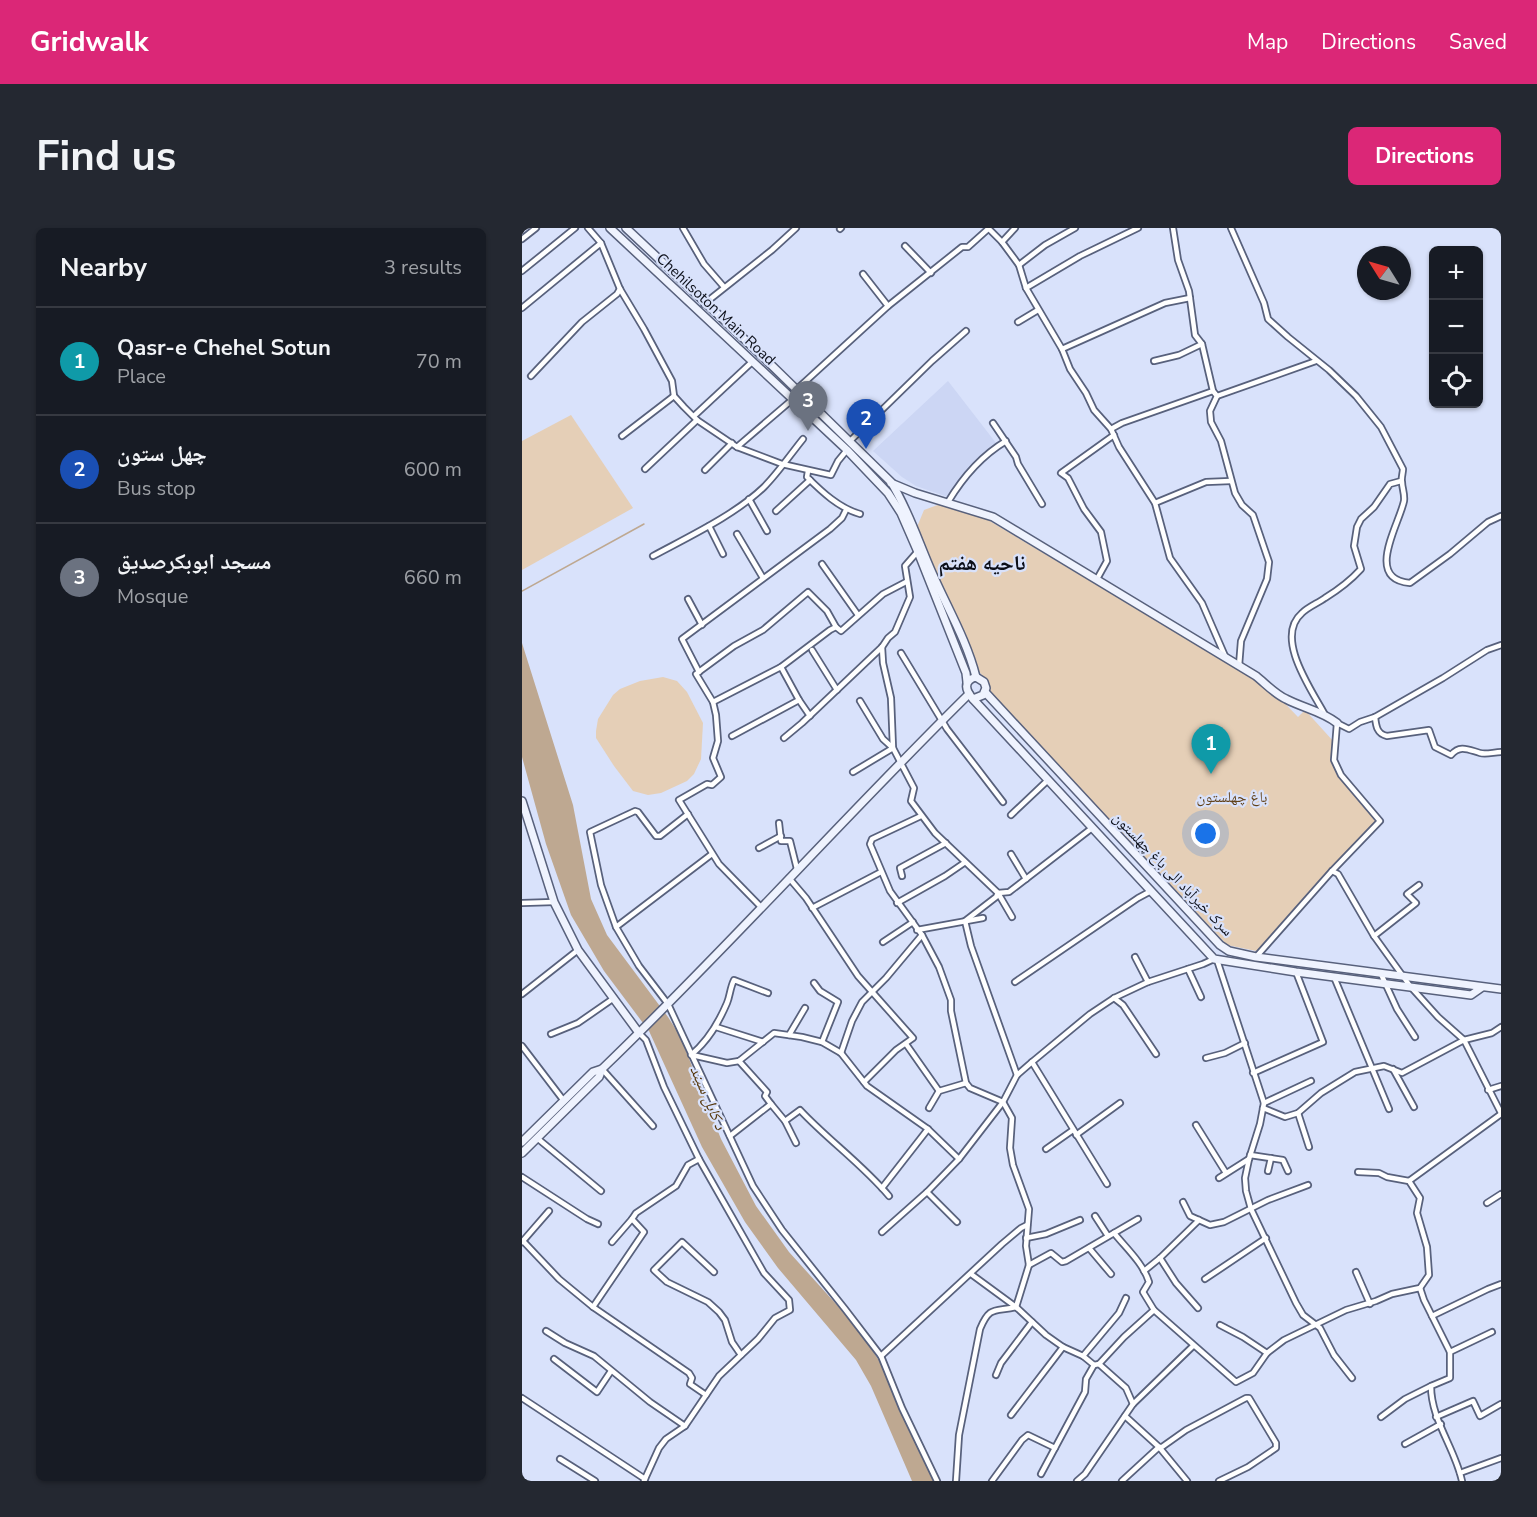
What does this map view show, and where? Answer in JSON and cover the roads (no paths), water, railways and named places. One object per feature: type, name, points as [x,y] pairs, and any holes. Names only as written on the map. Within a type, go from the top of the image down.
[{"type":"main road","name":"Chehilsoton Main Road","points":[[610,228],[793,399],[891,483],[902,501],[968,682]]},
{"type":"main road","name":"Chehilsoton Main Road","points":[[631,230],[704,304],[796,390],[888,493],[901,513],[968,651],[976,677]]},
{"type":"main road","points":[[891,483],[915,493],[993,517],[1256,676],[1283,698],[1305,708],[1324,713],[1337,723]]},
{"type":"main road","points":[[902,501],[915,493]]},
{"type":"main road","points":[[522,1153],[599,1077],[602,1069],[666,1006],[760,906],[943,719],[971,697],[980,697],[985,692],[984,682],[976,677],[968,682],[966,688],[971,697],[1215,959],[1296,972],[1471,994],[1481,988]]},
{"type":"main road","name":"سرک خیرآباد الی باغ چهلستون","points":[[985,692],[1220,945],[1229,951],[1256,957],[1501,989]]},
{"type":"main road","points":[[522,801],[554,902],[578,950],[614,998],[642,1030]]},
{"type":"main road","points":[[522,1142],[593,1072],[602,1069]]},
{"type":"street","points":[[522,239],[536,228]]},
{"type":"street","points":[[522,271],[575,228]]},
{"type":"street","points":[[588,228],[601,243],[620,289],[672,381],[674,396],[695,418],[735,445],[782,464],[831,475],[848,446],[932,361],[966,331]]},
{"type":"street","points":[[683,228],[704,264],[724,287]]},
{"type":"street","points":[[704,304],[796,228]]},
{"type":"street","points":[[796,390],[888,306],[962,247],[968,247],[988,228],[1019,265],[1026,288],[1062,349],[1070,369],[1094,410],[1111,429],[1119,447],[1155,503],[1170,558],[1202,603],[1227,659]]},
{"type":"street","points":[[1002,242],[1015,228]]},
{"type":"street","points":[[1019,265],[1046,245],[1075,228]]},
{"type":"street","points":[[1026,288],[1080,256],[1138,228]]},
{"type":"street","points":[[1173,228],[1178,260],[1190,297],[1195,335],[1202,344],[1213,391],[1217,396]]},
{"type":"street","points":[[1231,228],[1268,319],[1356,396],[1381,427],[1403,469],[1401,481],[1404,500],[1387,549],[1386,566],[1389,572],[1403,583],[1410,583],[1488,522],[1501,516]]},
{"type":"street","points":[[522,308],[601,243]]},
{"type":"street","points":[[905,246],[931,273]]},
{"type":"street","points":[[863,274],[888,306]]},
{"type":"street","points":[[531,376],[582,322],[617,294],[620,289]]},
{"type":"street","points":[[1062,349],[1166,303],[1190,297]]},
{"type":"street","points":[[1018,322],[1038,310]]},
{"type":"street","points":[[1154,361],[1179,356],[1202,344]]},
{"type":"street","points":[[645,469],[753,361]]},
{"type":"street","points":[[1239,666],[1241,641],[1268,579],[1269,562],[1253,515],[1242,505],[1235,493],[1221,441],[1211,422],[1210,411],[1217,396],[1316,361]]},
{"type":"street","points":[[1111,429],[1213,391]]},
{"type":"street","points":[[622,436],[674,396]]},
{"type":"street","points":[[705,470],[793,399]]},
{"type":"street","points":[[993,423],[1016,457],[1042,504]]},
{"type":"street","points":[[1097,579],[1107,561],[1101,532],[1084,509],[1068,478],[1061,473],[1114,435]]},
{"type":"street","points":[[652,556],[709,526],[749,499],[764,486],[803,440]]},
{"type":"street","points":[[948,502],[957,486],[973,467],[1006,441]]},
{"type":"street","points":[[808,471],[807,477],[846,510],[860,514]]},
{"type":"street","points":[[776,511],[810,480]]},
{"type":"street","points":[[1155,503],[1206,482],[1232,481]]},
{"type":"street","points":[[1324,713],[1292,651],[1291,632],[1300,614],[1327,597],[1361,569],[1354,546],[1357,527],[1390,484],[1401,481]]},
{"type":"street","points":[[749,499],[767,531]]},
{"type":"street","points":[[699,672],[681,639],[830,529],[842,518],[846,510]]},
{"type":"street","points":[[709,526],[723,554]]},
{"type":"street","points":[[737,534],[763,578]]},
{"type":"street","points":[[784,738],[810,716],[895,632],[910,597],[904,566],[919,550]]},
{"type":"street","points":[[822,564],[858,615]]},
{"type":"street","points":[[760,906],[719,864],[679,802],[680,799],[706,784],[712,785],[721,777],[713,758],[718,741],[713,702],[696,674],[734,646],[763,630],[808,592],[827,611],[836,627],[842,631],[883,594],[906,582]]},
{"type":"street","points":[[688,599],[702,625]]},
{"type":"street","points":[[713,702],[781,668],[836,627]]},
{"type":"street","points":[[1256,957],[1380,821],[1341,775],[1334,760],[1337,723],[1349,729],[1375,717],[1487,650],[1501,645]]},
{"type":"street","points":[[882,647],[891,698],[893,748]]},
{"type":"street","points":[[812,651],[837,690]]},
{"type":"street","points":[[901,652],[947,729],[1003,802]]},
{"type":"street","points":[[781,668],[810,716]]},
{"type":"street","points":[[732,736],[799,700]]},
{"type":"street","points":[[860,701],[883,739],[893,748],[914,788],[911,801],[921,816],[934,833],[998,893],[1012,917]]},
{"type":"street","points":[[1375,717],[1377,730],[1381,735],[1430,730],[1435,747],[1451,754],[1455,750],[1466,748],[1479,753],[1501,752]]},
{"type":"street","points":[[853,772],[893,748]]},
{"type":"street","points":[[1011,815],[1048,780]]},
{"type":"street","points":[[688,814],[660,836],[656,836],[635,811],[590,832],[601,885],[616,927],[666,1006],[753,1186],[782,1230],[881,1356],[902,1408],[937,1481]]},
{"type":"street","points":[[921,816],[870,841],[881,872],[897,903],[922,934],[939,967],[951,1000],[951,1011],[966,1083],[970,1088],[1003,1102],[1012,1118],[1010,1148],[1013,1165],[1029,1209],[1026,1238],[1029,1265],[1016,1307]]},
{"type":"street","points":[[522,827],[529,822]]},
{"type":"street","points":[[779,823],[782,842],[790,840],[797,869]]},
{"type":"street","points":[[998,893],[1009,892],[1092,828]]},
{"type":"street","points":[[759,848],[781,836]]},
{"type":"street","points":[[902,876],[900,868],[946,843]]},
{"type":"street","points":[[616,927],[712,854]]},
{"type":"street","points":[[1011,854],[1026,879]]},
{"type":"street","points":[[897,903],[964,863]]},
{"type":"street","points":[[1332,871],[1338,874],[1374,936],[1410,986],[1438,1017],[1464,1040],[1501,1113],[1409,1181],[1378,1173],[1358,1172]]},
{"type":"street","points":[[812,908],[881,872]]},
{"type":"street","points":[[789,878],[846,960],[913,1038],[896,1050],[864,1082]]},
{"type":"street","points":[[1374,936],[1416,903],[1407,894],[1419,885]]},
{"type":"street","points":[[1015,982],[1151,891]]},
{"type":"street","points":[[965,921],[998,893]]},
{"type":"street","points":[[522,903],[554,902]]},
{"type":"street","points":[[917,930],[983,918]]},
{"type":"street","points":[[965,921],[971,946],[1017,1075]]},
{"type":"street","points":[[883,942],[913,922]]},
{"type":"street","points":[[842,1053],[857,1010],[922,934]]},
{"type":"street","points":[[522,994],[578,950]]},
{"type":"street","points":[[1135,957],[1148,982]]},
{"type":"street","points":[[882,1232],[927,1192],[959,1159],[1003,1102],[1017,1075],[1090,1014],[1114,998],[1148,982],[1215,959],[1245,1043],[1263,1106],[1245,1178],[1251,1209],[1303,1315],[1320,1328],[1334,1355],[1352,1378]]},
{"type":"street","points":[[1188,969],[1201,997]]},
{"type":"street","points":[[1253,1073],[1323,1042],[1296,972]]},
{"type":"street","points":[[1381,974],[1397,1009],[1415,1036]]},
{"type":"street","points":[[1334,976],[1389,1109]]},
{"type":"street","points":[[691,1055],[716,1027],[734,980],[768,993]]},
{"type":"street","points":[[814,982],[820,991],[838,1002],[822,1042]]},
{"type":"street","points":[[551,1034],[578,1023],[614,998]]},
{"type":"street","points":[[1114,998],[1123,1005],[1156,1054]]},
{"type":"street","points":[[789,1035],[805,1008]]},
{"type":"street","points":[[1263,1106],[1286,1118],[1298,1113],[1321,1094],[1355,1072],[1384,1066],[1402,1073],[1464,1040],[1491,1033],[1501,1026]]},
{"type":"street","points":[[716,1027],[763,1042]]},
{"type":"street","points":[[522,1398],[644,1480],[659,1448],[666,1439],[686,1426],[719,1376],[759,1339],[775,1318],[790,1310],[789,1300],[764,1273],[699,1159],[664,1088],[642,1030]]},
{"type":"street","points":[[691,1055],[727,1063],[739,1061],[771,1033],[822,1042],[842,1053],[864,1082],[928,1129],[959,1159]]},
{"type":"street","points":[[1206,1058],[1225,1053],[1245,1043]]},
{"type":"street","points":[[906,1044],[939,1091]]},
{"type":"street","points":[[522,1046],[564,1101]]},
{"type":"street","points":[[522,1062],[529,1057]]},
{"type":"street","points":[[739,1061],[766,1092],[765,1096],[785,1121],[796,1143]]},
{"type":"street","points":[[1032,1062],[1107,1184]]},
{"type":"street","points":[[602,1069],[653,1126]]},
{"type":"street","points":[[1393,1069],[1414,1107]]},
{"type":"street","points":[[1263,1106],[1311,1081]]},
{"type":"street","points":[[929,1108],[939,1091],[966,1083]]},
{"type":"street","points":[[1488,1090],[1501,1086]]},
{"type":"street","points":[[1046,1149],[1120,1103]]},
{"type":"street","points":[[730,1136],[771,1104]]},
{"type":"street","points":[[785,1121],[800,1110],[820,1132],[857,1163],[889,1196]]},
{"type":"street","points":[[1298,1113],[1309,1147]]},
{"type":"street","points":[[1196,1125],[1226,1173]]},
{"type":"street","points":[[882,1188],[928,1129]]},
{"type":"street","points":[[537,1138],[601,1191]]},
{"type":"street","points":[[1219,1178],[1249,1157],[1283,1160],[1288,1172]]},
{"type":"street","points":[[1268,1171],[1270,1158]]},
{"type":"street","points":[[612,1242],[636,1213],[676,1186],[688,1165],[699,1159]]},
{"type":"street","points":[[522,1177],[598,1224]]},
{"type":"street","points":[[1114,1233],[1144,1271],[1149,1282],[1143,1292],[1154,1310],[1236,1382],[1253,1373],[1267,1353],[1284,1340],[1347,1310],[1370,1304],[1392,1294],[1420,1288],[1429,1275],[1427,1247],[1417,1213],[1420,1198],[1409,1181]]},
{"type":"street","points":[[1183,1202],[1188,1214],[1210,1226],[1308,1185]]},
{"type":"street","points":[[927,1192],[957,1222]]},
{"type":"street","points":[[1487,1203],[1501,1194]]},
{"type":"street","points":[[549,1210],[523,1241],[559,1279],[592,1307],[689,1373],[692,1378],[690,1384],[706,1395]]},
{"type":"street","points":[[1095,1216],[1108,1236]]},
{"type":"street","points":[[592,1307],[644,1232],[642,1227],[632,1219]]},
{"type":"street","points":[[1029,1265],[1051,1253],[1065,1262],[1138,1219]]},
{"type":"street","points":[[1026,1238],[1046,1234],[1080,1220]]},
{"type":"street","points":[[1144,1271],[1199,1220]]},
{"type":"street","points":[[881,1356],[1002,1244],[1021,1227],[1027,1225]]},
{"type":"street","points":[[1205,1279],[1266,1238]]},
{"type":"street","points":[[714,1272],[682,1242],[654,1270],[667,1282],[708,1302],[719,1312],[725,1320],[732,1342],[741,1355]]},
{"type":"street","points":[[1089,1248],[1111,1274]]},
{"type":"street","points":[[1160,1258],[1176,1283],[1198,1308]]},
{"type":"street","points":[[1356,1272],[1370,1304]]},
{"type":"street","points":[[971,1274],[1016,1307],[1063,1347],[1097,1365],[1126,1388],[1133,1404]]},
{"type":"street","points":[[1432,1316],[1501,1284]]},
{"type":"street","points":[[1381,1417],[1405,1399],[1450,1378],[1450,1352],[1420,1288]]},
{"type":"street","points":[[1083,1356],[1119,1313],[1126,1298]]},
{"type":"street","points":[[956,1481],[959,1435],[980,1329],[986,1315],[997,1308],[1016,1307]]},
{"type":"street","points":[[1041,1474],[1085,1392],[1086,1379],[1124,1337],[1154,1310]]},
{"type":"street","points":[[996,1375],[1001,1363],[1032,1322]]},
{"type":"street","points":[[1220,1325],[1243,1336],[1267,1353]]},
{"type":"street","points":[[546,1331],[594,1356],[650,1402],[686,1426]]},
{"type":"street","points":[[1450,1352],[1492,1332]]},
{"type":"street","points":[[1077,1481],[1085,1474],[1133,1404],[1193,1346]]},
{"type":"street","points":[[1011,1414],[1063,1347]]},
{"type":"street","points":[[554,1359],[597,1392],[611,1371]]},
{"type":"street","points":[[1431,1386],[1437,1417],[1462,1481]]},
{"type":"street","points":[[1122,1481],[1159,1447],[1162,1448],[1186,1430],[1249,1398],[1276,1443],[1276,1448],[1248,1467],[1219,1481]]},
{"type":"street","points":[[1437,1417],[1473,1401],[1480,1416],[1501,1404]]},
{"type":"street","points":[[1125,1416],[1159,1447],[1187,1481]]},
{"type":"street","points":[[1406,1444],[1441,1424]]},
{"type":"street","points":[[992,1481],[1028,1435],[1055,1448]]},
{"type":"street","points":[[1460,1473],[1501,1458]]},
{"type":"street","points":[[560,1459],[595,1481]]},
{"type":"waterway","points":[[522,591],[644,524]]},
{"type":"place","name":"مسجد ابوبکرصدیق","points":[[808,431]]},
{"type":"place","name":"چهل ستون","points":[[866,449]]},
{"type":"place","name":"Qasr-e Chehel Sotun","points":[[1211,774]]},
{"type":"district","name":"ناحیه هفتم","points":[[982,563]]},
{"type":"park label","name":"باغ چهلستون","points":[[1232,797]]},
{"type":"water label","name":"د کابل سيند","points":[[708,1098]]}]
